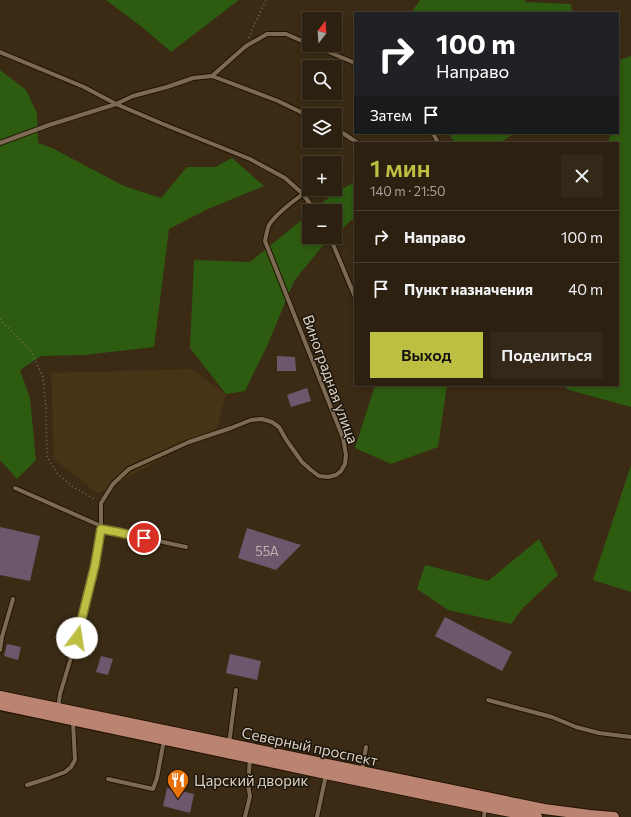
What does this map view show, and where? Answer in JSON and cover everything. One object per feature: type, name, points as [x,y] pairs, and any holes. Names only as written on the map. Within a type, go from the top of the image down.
[{"type":"main road","name":"Северный проспект","points":[[0,696],[544,809],[590,816],[614,817]]},
{"type":"main road","name":"Северный проспект","points":[[0,705],[250,757],[485,812],[537,817]]},
{"type":"lane","points":[[212,76],[246,46],[267,34],[286,34],[302,41]]},
{"type":"lane","points":[[0,52],[84,87],[116,104],[250,159],[285,178],[302,193]]},
{"type":"lane","points":[[329,52],[354,63]]},
{"type":"lane","points":[[0,144],[49,125],[116,104],[133,96],[167,87],[192,78],[212,76],[278,101],[302,113]]},
{"type":"lane","points":[[342,133],[356,142]]},
{"type":"lane","name":"Виноградная улица","points":[[101,503],[113,484],[128,470],[189,442],[251,420],[262,419],[272,422],[278,427],[302,462],[319,476],[328,477],[336,475],[341,471],[345,464],[346,455],[343,438],[265,241],[269,226],[276,217],[302,195]]},
{"type":"lane","points":[[305,196],[311,204]]},
{"type":"lane","points":[[333,244],[354,295]]},
{"type":"lane","points":[[15,488],[101,528],[186,547]]},
{"type":"lane","points":[[58,708],[60,694],[77,638],[95,565],[101,528],[101,503]]},
{"type":"lane","points":[[0,650],[2,637],[14,598]]},
{"type":"lane","points":[[229,744],[236,690]]},
{"type":"lane","points":[[488,700],[552,717],[576,727],[599,733],[631,737]]},
{"type":"lane","points":[[27,785],[65,772],[71,767],[75,760],[73,721]]},
{"type":"lane","points":[[108,779],[154,790],[164,740]]},
{"type":"lane","points":[[362,772],[366,747]]},
{"type":"lane","points":[[245,817],[250,796],[248,785],[250,757]]},
{"type":"lane","points":[[316,817],[326,774]]},
{"type":"path","points":[[246,46],[266,0]]},
{"type":"path","points":[[0,319],[31,351],[43,377],[46,408],[47,457],[58,474],[73,487],[101,503]]},
{"type":"shaded area","points":[[191,369],[226,394],[217,428],[98,494],[54,459],[51,373]]},
{"type":"green space","points":[[106,0],[239,0],[171,52],[142,27]]},
{"type":"green space","points":[[420,0],[525,0],[525,2],[571,4],[572,12],[412,12]]},
{"type":"green space","points":[[631,56],[631,407],[569,390],[564,386],[619,386],[619,142],[608,142],[611,134],[619,134],[619,60]]},
{"type":"green space","points":[[0,70],[26,90],[37,113],[38,143],[52,148],[124,186],[161,198],[187,167],[215,167],[232,158],[264,186],[208,209],[169,229],[154,347],[84,355],[41,356],[20,370],[30,398],[36,460],[17,479],[0,460]]},
{"type":"green space","points":[[449,134],[513,134],[501,142],[454,142]]},
{"type":"green space","points":[[354,183],[354,218],[342,229],[342,204],[321,204],[331,196],[342,196],[342,189]]},
{"type":"green space","points":[[302,220],[302,244],[325,244],[294,281],[268,344],[245,391],[226,394],[190,348],[194,260],[250,262]]},
{"type":"green space","points":[[375,386],[447,386],[438,447],[391,464],[355,448]]},
{"type":"green space","points":[[631,465],[631,592],[593,580]]},
{"type":"green space","points":[[539,539],[558,575],[523,608],[511,624],[448,610],[417,589],[425,565],[488,581]]},
{"type":"building","points":[[277,356],[295,357],[296,371],[277,371]]},
{"type":"building","points":[[307,388],[311,401],[291,407],[287,395]]},
{"type":"building","points":[[0,527],[40,536],[30,581],[0,575]]},
{"type":"building","points":[[247,528],[301,545],[276,570],[238,558]]},
{"type":"building","points":[[445,617],[512,652],[502,671],[435,636]]},
{"type":"building","points":[[7,644],[21,647],[18,660],[4,656]]},
{"type":"building","points":[[230,654],[261,661],[257,680],[226,673]]},
{"type":"building","points":[[101,656],[113,659],[108,675],[96,672]]},
{"type":"building","points":[[167,788],[194,794],[190,813],[163,806]]},
{"type":"place","name":"Царский дворик","points":[[178,800]]},
{"type":"route","points":[[77,638],[95,565],[101,529],[144,538]]}]
